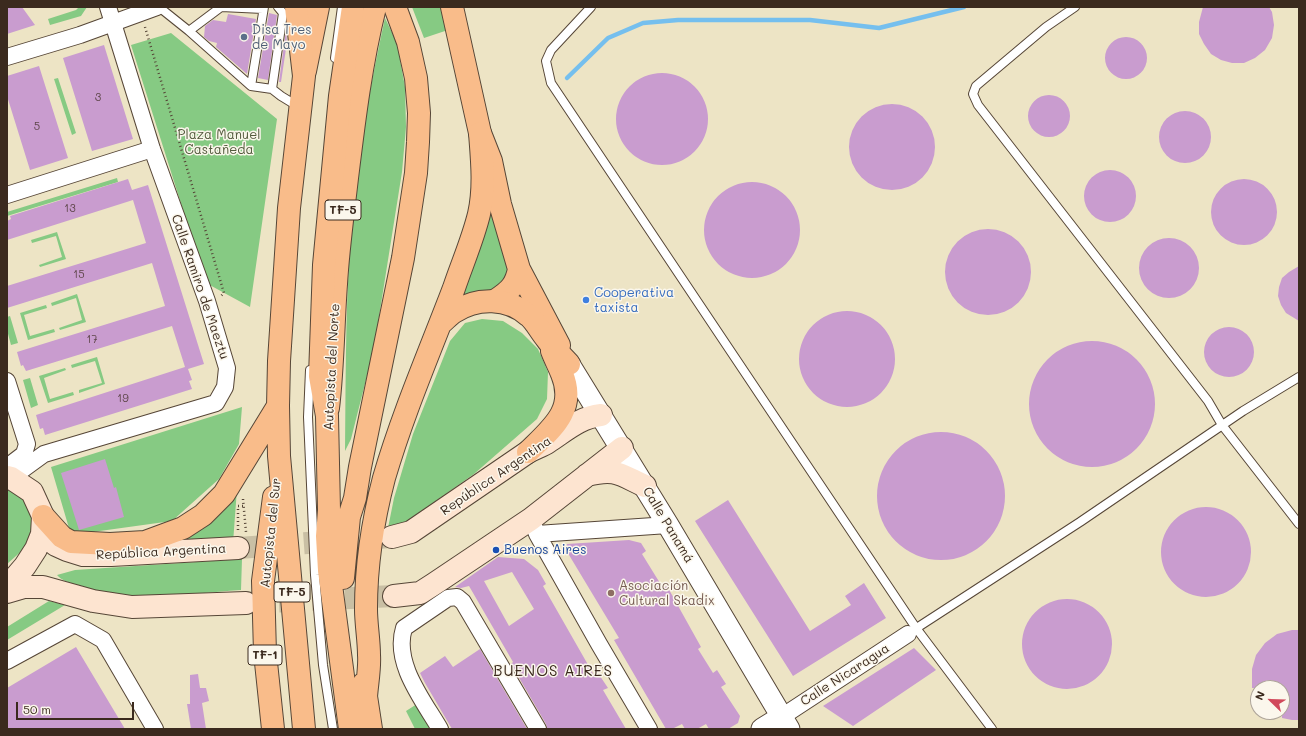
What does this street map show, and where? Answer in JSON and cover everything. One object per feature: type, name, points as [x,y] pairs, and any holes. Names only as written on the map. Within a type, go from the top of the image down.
[{"type":"highway","points":[[296,7],[304,76]]},
{"type":"highway","name":"TF-5","points":[[304,729],[279,456],[278,406],[283,287],[289,208],[304,76],[318,7]]},
{"type":"highway","points":[[327,416],[320,376],[324,265],[340,96],[353,7]]},
{"type":"highway","name":"Autopista del Norte","points":[[350,729],[329,570],[326,536],[329,510],[327,416],[332,377],[336,284],[344,203],[360,76],[375,7]]},
{"type":"highway","points":[[343,578],[349,517],[355,498],[364,445],[403,258],[416,173],[419,113],[416,78],[408,42],[395,7]]},
{"type":"highway","points":[[452,7],[480,133],[490,161],[500,204],[520,269],[569,364]]},
{"type":"highway","points":[[366,697],[370,656],[366,609],[368,562],[374,525],[384,479],[403,421],[440,324],[479,213],[482,182],[480,133]]},
{"type":"highway","points":[[496,300],[508,292],[517,280],[520,269]]},
{"type":"highway","points":[[440,324],[453,312],[464,306],[482,301],[496,300],[510,305],[529,316],[546,339],[569,364]]},
{"type":"highway","points":[[528,452],[556,422],[566,405],[567,391],[563,374],[546,339]]},
{"type":"highway","points":[[43,525],[71,542],[110,544],[145,542],[183,528],[203,515],[224,494],[278,406]]},
{"type":"highway","name":"Autopista del Sur","points":[[273,729],[265,652],[264,581],[279,456]]},
{"type":"highway","points":[[355,498],[355,610],[371,729]]},
{"type":"highway","points":[[329,510],[338,528],[352,660],[366,697]]},
{"type":"main road","name":"República Argentina","points":[[392,537],[411,532],[528,452],[547,442],[578,422],[592,416],[601,415]]},
{"type":"main road","points":[[394,596],[420,593],[534,527],[587,475],[622,448]]},
{"type":"main road","points":[[587,475],[607,471],[619,473],[645,486]]},
{"type":"main road","points":[[7,587],[25,566],[36,549],[43,525],[32,492],[8,474]]},
{"type":"main road","name":"República Argentina","points":[[43,525],[56,545],[83,555],[111,555],[238,548]]},
{"type":"main road","points":[[7,592],[24,587],[43,587],[93,601],[132,607],[246,603]]},
{"type":"street","points":[[7,57],[80,35],[111,14],[158,7]]},
{"type":"street","name":"Calle Ramiro de Maeztu","points":[[8,474],[44,454],[216,402],[225,387],[227,368],[207,301],[152,149],[111,14]]},
{"type":"street","points":[[7,195],[152,149]]},
{"type":"street","name":"Calle Panamá","points":[[569,364],[645,486],[786,723]]},
{"type":"street","points":[[7,381],[27,444],[24,454],[8,474]]},
{"type":"street","points":[[649,729],[599,644],[534,527],[668,525]]},
{"type":"street","points":[[440,729],[411,680],[403,661],[402,636],[404,628],[448,598],[457,597],[463,602],[538,729]]},
{"type":"street","points":[[7,661],[75,624],[103,640],[155,729]]},
{"type":"street","name":"Calle Nicaragua","points":[[786,723],[912,631]]},
{"type":"street","points":[[762,729],[786,723]]},
{"type":"lane","points":[[158,7],[189,31],[251,86],[272,89],[300,108]]},
{"type":"lane","points":[[189,31],[221,7],[264,8],[251,86]]},
{"type":"lane","points":[[272,89],[283,14],[278,7]]},
{"type":"lane","points":[[334,63],[342,7]]},
{"type":"lane","points":[[591,7],[551,50],[546,61],[551,83],[912,631],[992,729]]},
{"type":"lane","points":[[1075,7],[1046,27],[976,86],[972,94],[978,105],[1208,401],[1222,425],[1299,524]]},
{"type":"lane","points":[[311,362],[308,416],[315,576],[323,665],[333,729]]},
{"type":"lane","points":[[912,631],[1080,522],[1222,425],[1299,377]]},
{"type":"path","points":[[144,20],[224,293],[220,299]]},
{"type":"path","points":[[238,548],[238,506],[244,506]]},
{"type":"green space","points":[[79,7],[87,7],[81,16],[50,25],[48,19],[76,10]]},
{"type":"green space","points":[[412,7],[441,7],[448,30],[424,38]]},
{"type":"green space","points":[[385,18],[397,43],[405,87],[406,127],[402,172],[374,348],[351,439],[345,451],[346,325],[351,231],[363,131]]},
{"type":"green space","name":"Plaza Manuel Castañeda","points":[[171,33],[277,119],[250,307],[206,283],[131,45]]},
{"type":"green space","points":[[58,78],[76,133],[72,135],[54,79]]},
{"type":"green space","points":[[117,178],[118,182],[7,216],[7,212]]},
{"type":"green space","points":[[489,193],[511,274],[506,287],[455,302]]},
{"type":"green space","points":[[57,232],[66,259],[40,267],[39,265],[62,257],[56,236],[32,243],[31,240]]},
{"type":"green space","points":[[77,294],[86,322],[60,330],[59,328],[82,320],[76,298],[52,306],[51,303]]},
{"type":"green space","points":[[46,305],[47,308],[24,315],[30,336],[54,329],[55,332],[28,340],[20,313]]},
{"type":"green space","points":[[10,316],[18,343],[11,345],[7,330],[7,317]]},
{"type":"green space","points":[[482,319],[503,321],[522,333],[538,349],[548,372],[547,399],[537,419],[474,474],[406,522],[388,528],[394,498],[413,434],[450,341],[465,323]]},
{"type":"green space","points":[[97,357],[105,384],[79,393],[79,390],[102,383],[95,361],[72,368],[71,365]]},
{"type":"green space","points":[[65,368],[66,370],[44,378],[50,399],[73,392],[74,395],[48,403],[39,376]]},
{"type":"green space","points":[[30,378],[38,405],[31,408],[23,380]]},
{"type":"green space","points":[[242,407],[239,444],[219,479],[172,521],[71,535],[51,467]]},
{"type":"green space","points":[[7,489],[24,499],[35,528],[25,548],[7,564]]},
{"type":"green space","points":[[237,489],[233,543],[162,543]]},
{"type":"green space","points":[[242,559],[241,590],[179,595],[137,596],[96,591],[63,580],[57,575],[75,570]]},
{"type":"green space","points":[[49,601],[65,605],[7,640],[7,627]]},
{"type":"green space","points":[[417,704],[431,729],[415,729],[406,711]]},
{"type":"building","points":[[7,7],[22,7],[35,25],[7,34]]},
{"type":"building","points":[[1203,7],[1269,7],[1272,12],[1274,25],[1272,38],[1265,50],[1255,58],[1244,63],[1232,63],[1221,60],[1211,54],[1199,34],[1199,22]]},
{"type":"building","points":[[269,13],[277,15],[268,80],[258,78]]},
{"type":"building","points":[[228,14],[256,19],[247,74],[216,47],[217,43],[209,41],[204,37],[205,26],[213,20],[226,22]]},
{"type":"building","points":[[286,30],[287,42],[281,82],[279,82]]},
{"type":"building","points":[[1126,37],[1141,43],[1147,58],[1141,73],[1126,79],[1111,73],[1105,58],[1111,43]]},
{"type":"building","points":[[104,45],[133,139],[92,151],[63,58]]},
{"type":"building","points":[[39,66],[68,158],[30,170],[7,96],[7,76]]},
{"type":"building","points":[[662,73],[679,77],[694,87],[704,102],[708,119],[704,136],[694,151],[679,161],[662,165],[645,161],[630,151],[620,136],[616,119],[620,102],[630,87],[645,77]]},
{"type":"building","points":[[1045,95],[1053,95],[1061,98],[1067,104],[1070,116],[1067,128],[1061,134],[1053,137],[1045,137],[1037,134],[1031,128],[1028,120],[1028,112],[1031,104],[1037,98]]},
{"type":"building","points":[[892,104],[908,107],[916,111],[928,123],[932,131],[935,147],[932,163],[928,171],[916,183],[908,187],[892,190],[876,187],[868,183],[856,171],[852,163],[849,147],[852,131],[856,123],[868,111],[876,107]]},
{"type":"building","points":[[1185,111],[1195,113],[1203,119],[1209,127],[1211,137],[1209,147],[1203,155],[1195,161],[1185,163],[1175,161],[1167,155],[1161,147],[1159,137],[1161,127],[1167,119],[1175,113]]},
{"type":"building","points":[[1110,170],[1120,172],[1128,178],[1134,186],[1136,196],[1134,206],[1128,214],[1120,220],[1110,222],[1100,220],[1092,214],[1086,206],[1084,196],[1086,186],[1092,178],[1100,172]]},
{"type":"building","points":[[128,179],[132,190],[148,185],[204,364],[188,369],[192,380],[189,381],[192,389],[45,435],[43,428],[40,429],[36,415],[185,367],[172,326],[26,371],[23,365],[21,366],[17,352],[165,306],[152,263],[7,308],[7,286],[146,243],[133,200],[7,240],[7,221],[11,219],[10,216]]},
{"type":"building","points":[[1237,179],[1251,179],[1263,184],[1272,193],[1277,205],[1275,225],[1268,236],[1251,245],[1237,245],[1225,240],[1216,231],[1211,219],[1211,205],[1216,193],[1225,184]]},
{"type":"building","points":[[752,182],[770,185],[786,196],[797,212],[800,230],[797,248],[786,264],[770,275],[752,278],[734,275],[718,264],[707,248],[704,230],[707,212],[718,196],[734,185]]},
{"type":"building","points":[[988,229],[1004,232],[1012,236],[1024,248],[1028,256],[1031,272],[1028,288],[1024,296],[1012,308],[1004,312],[988,315],[972,312],[964,308],[952,296],[948,288],[945,272],[948,256],[952,248],[964,236],[972,232]]},
{"type":"building","points":[[1163,238],[1175,238],[1191,246],[1197,256],[1199,268],[1197,280],[1191,290],[1175,298],[1163,298],[1147,290],[1139,274],[1139,262],[1147,246]]},
{"type":"building","points":[[1299,266],[1299,321],[1286,313],[1278,296],[1282,278]]},
{"type":"building","points":[[838,311],[856,311],[866,314],[874,319],[887,332],[892,340],[895,350],[895,368],[892,378],[881,393],[874,399],[866,404],[856,407],[838,407],[828,404],[820,399],[807,386],[802,378],[799,368],[799,350],[802,340],[807,332],[820,319],[828,314]]},
{"type":"building","points":[[1224,327],[1234,327],[1247,334],[1254,347],[1254,357],[1247,370],[1234,377],[1224,377],[1215,373],[1208,366],[1204,357],[1204,347],[1208,338],[1215,331]]},
{"type":"building","points":[[1098,341],[1122,348],[1137,359],[1148,374],[1154,392],[1154,416],[1148,434],[1137,449],[1122,460],[1104,466],[1086,467],[1062,460],[1047,449],[1036,434],[1030,416],[1029,398],[1036,374],[1047,359],[1062,348],[1080,342]]},
{"type":"building","points":[[935,432],[947,432],[966,437],[982,446],[991,455],[1000,471],[1004,484],[1004,508],[1000,521],[991,537],[982,546],[960,557],[947,560],[935,560],[916,555],[900,546],[891,537],[880,515],[877,502],[877,490],[882,471],[891,455],[900,446],[922,435]]},
{"type":"building","points":[[105,459],[114,488],[116,487],[124,517],[79,530],[61,473]]},
{"type":"building","points":[[728,500],[810,631],[851,605],[845,596],[864,583],[886,618],[793,676],[695,521]]},
{"type":"building","points":[[1206,507],[1223,511],[1238,520],[1247,535],[1251,552],[1247,569],[1238,584],[1223,593],[1206,597],[1189,593],[1174,584],[1165,569],[1161,552],[1165,535],[1174,520],[1189,511]]},
{"type":"building","points":[[629,540],[641,543],[646,551],[642,554],[663,588],[667,586],[701,647],[698,649],[713,673],[717,670],[726,684],[721,687],[740,716],[738,723],[728,729],[709,729],[706,724],[697,729],[685,729],[682,724],[672,729],[666,729],[614,640],[619,638],[566,550],[567,544]]},
{"type":"building","points":[[498,557],[524,559],[538,570],[546,584],[543,586],[595,677],[600,676],[608,688],[603,690],[626,729],[547,729],[546,724],[511,664],[513,662],[469,586],[461,588],[455,587]],"holes":[[[512,572],[534,609],[509,626],[484,581]]]},
{"type":"building","points":[[1067,599],[1084,602],[1099,612],[1109,627],[1112,644],[1109,661],[1099,676],[1084,686],[1067,689],[1050,686],[1035,676],[1025,661],[1022,644],[1025,627],[1035,612],[1050,602]]},
{"type":"building","points":[[1292,630],[1299,630],[1299,720],[1290,720],[1290,680],[1252,680],[1252,669],[1256,655],[1265,643],[1277,634]]},
{"type":"building","points":[[76,647],[125,729],[7,729],[7,688]]},
{"type":"building","points":[[914,648],[936,670],[853,726],[823,706]]},
{"type":"building","points":[[480,649],[527,729],[452,729],[420,673],[445,656],[453,667]]},
{"type":"building","points":[[198,674],[200,688],[206,688],[209,701],[202,703],[206,729],[191,729],[187,704],[190,704],[190,675]]},
{"type":"waterway","points":[[567,78],[608,38],[643,23],[678,20],[810,20],[879,28],[964,7]]},
{"type":"tunnel","points":[[238,548],[391,537]]},
{"type":"tunnel","points":[[246,603],[394,596]]},
{"type":"place","name":"Disa Tres de Mayo","points":[[244,37]]},
{"type":"place","name":"Cooperativa taxista","points":[[586,300]]},
{"type":"place","name":"Buenos Aires","points":[[496,550]]},
{"type":"place","name":"Asociación Cultural Skadix","points":[[611,593]]},
{"type":"district","name":"BUENOS AIRES","points":[[553,671]]}]
